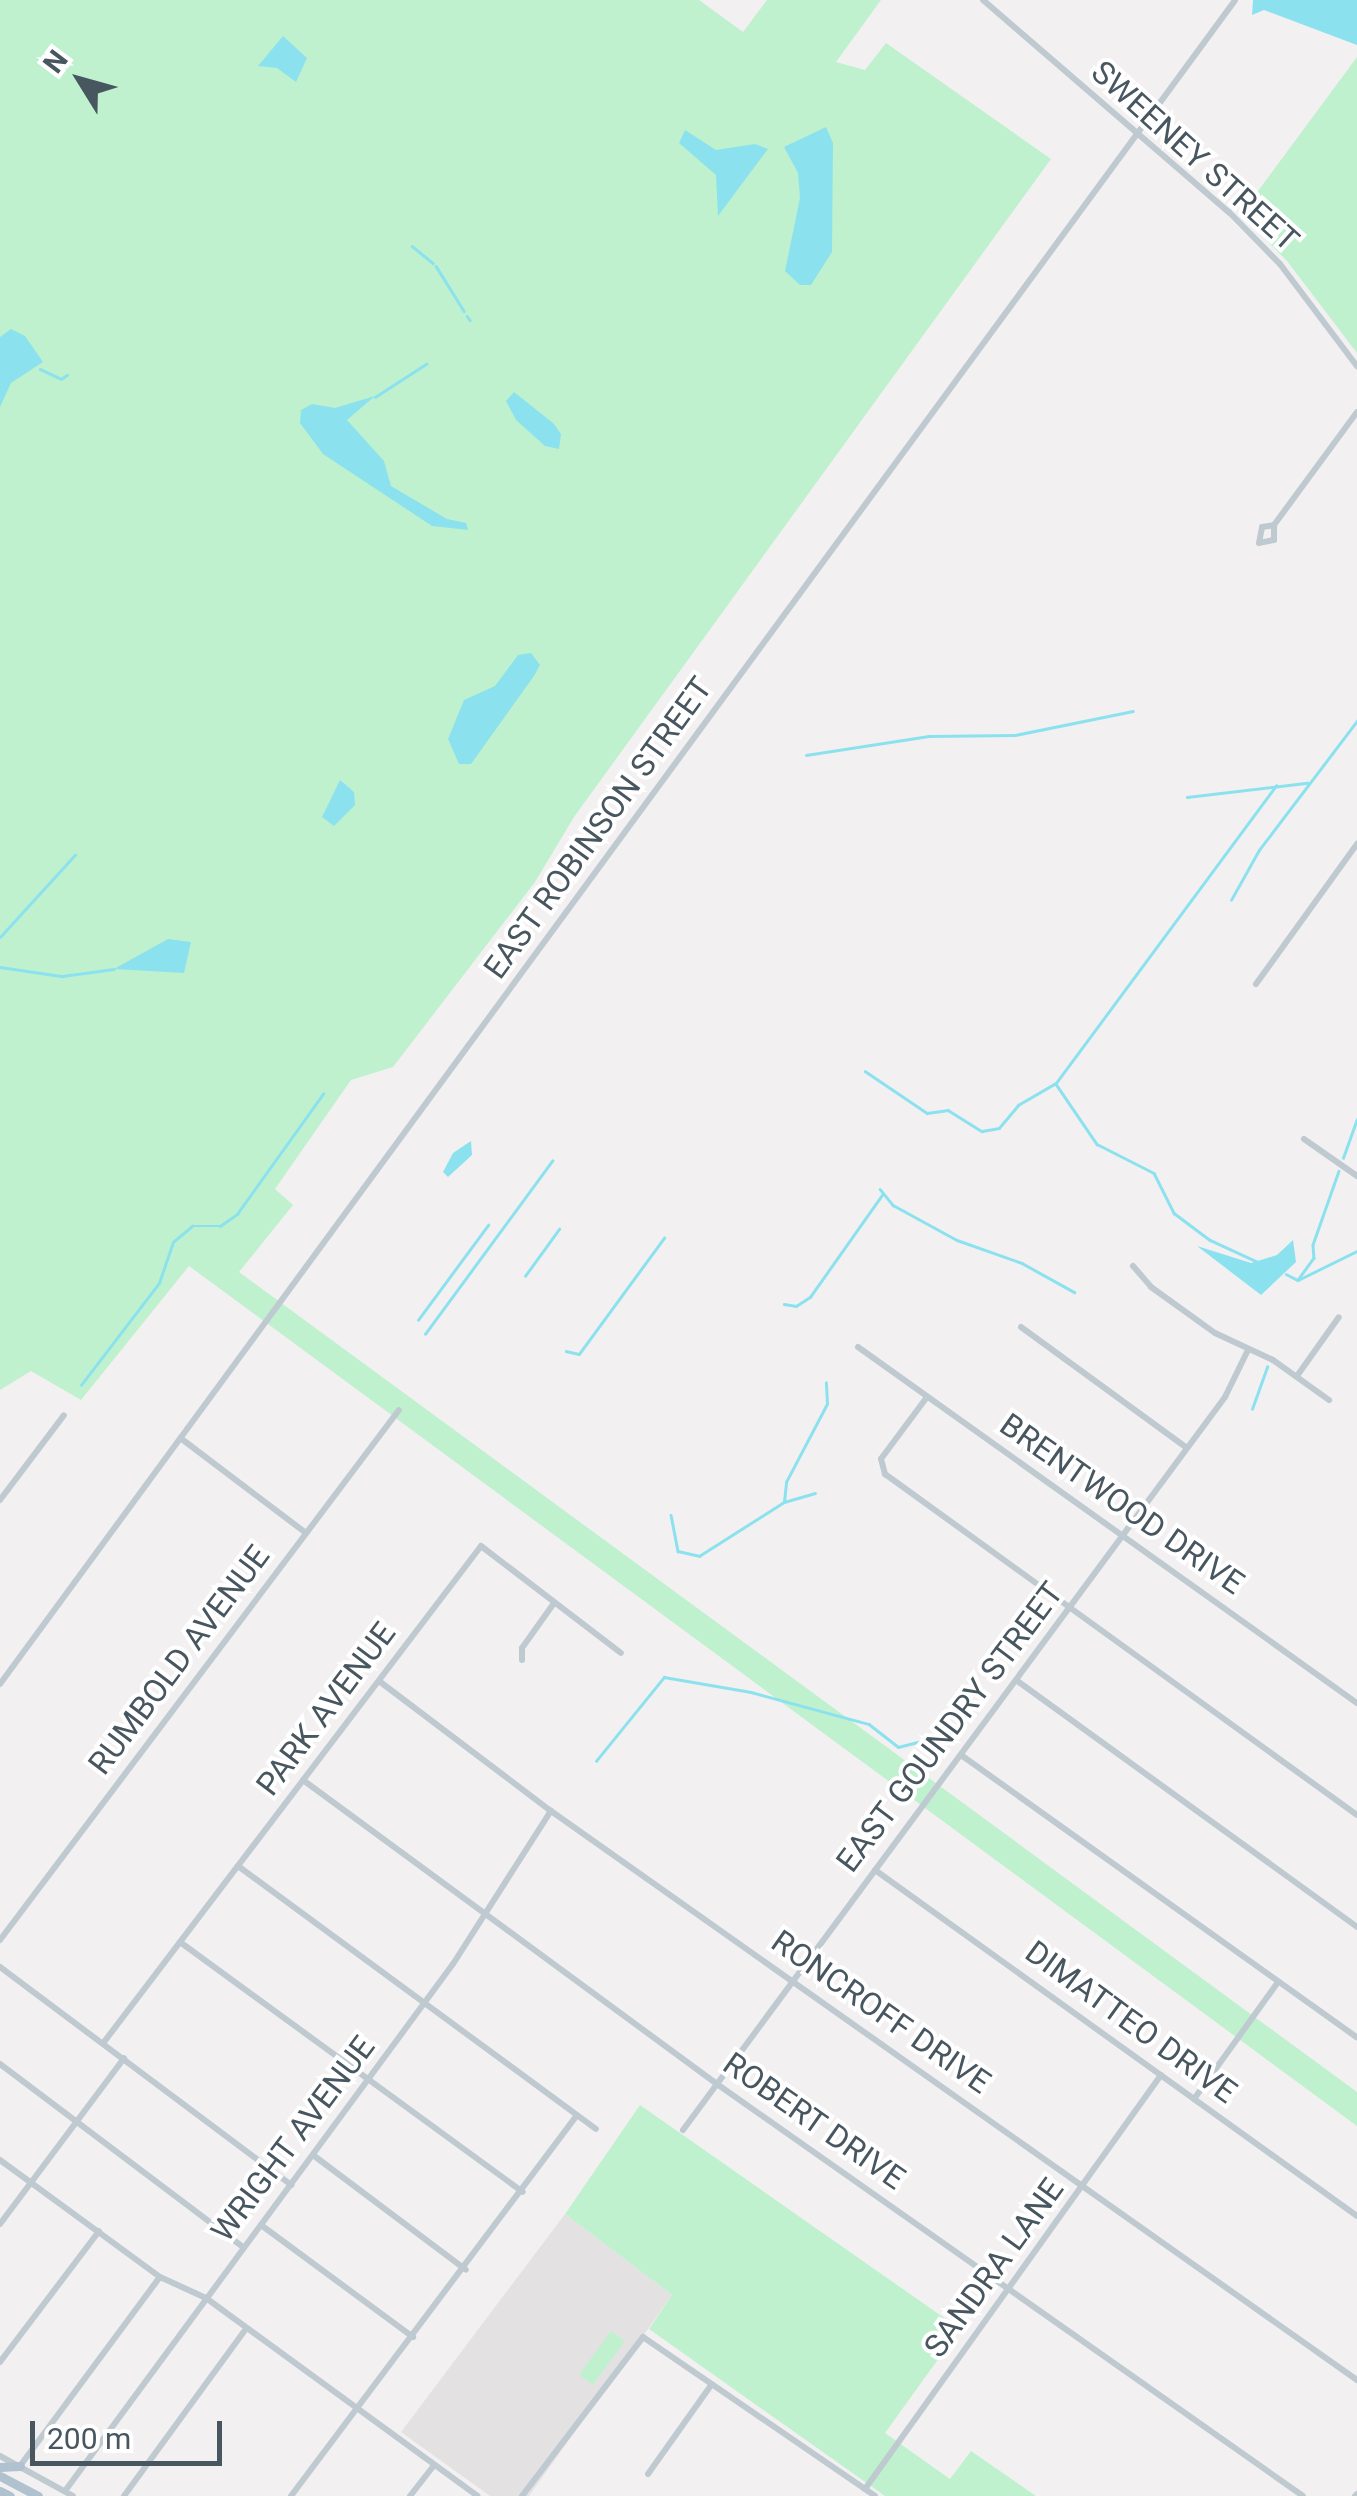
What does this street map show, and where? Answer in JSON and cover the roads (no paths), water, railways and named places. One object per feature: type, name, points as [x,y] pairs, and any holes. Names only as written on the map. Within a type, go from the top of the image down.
[{"type":"main road","points":[[0,2467],[20,2466]]},
{"type":"main road","points":[[0,2476],[38,2496]]},
{"type":"main road","points":[[0,2491],[10,2496]]},
{"type":"street","name":"SWEENEY STREET","points":[[982,0],[1280,264],[1357,366]]},
{"type":"street","name":"EAST ROBINSON STREET","points":[[0,1684],[183,1440],[1235,0]]},
{"type":"street","points":[[1274,526],[1357,412]]},
{"type":"street","points":[[1256,984],[1357,844]]},
{"type":"street","points":[[1304,1139],[1357,1176]]},
{"type":"street","points":[[1133,1266],[1151,1288],[1248,1350],[1297,1376],[1329,1400]]},
{"type":"street","points":[[1297,1376],[1340,1317]]},
{"type":"street","points":[[1021,1327],[1186,1448]]},
{"type":"street","name":"BRENTWOOD DRIVE","points":[[858,1347],[1357,1703]]},
{"type":"street","name":"EAST GOUNDRY STREET","points":[[683,2130],[1230,1388],[1248,1350]]},
{"type":"street","points":[[928,1397],[881,1458],[885,1474],[1357,1815]]},
{"type":"street","name":"RUMBOLD AVENUE","points":[[0,1940],[399,1410]]},
{"type":"street","points":[[0,1500],[64,1415]]},
{"type":"street","points":[[183,1440],[306,1533]]},
{"type":"street","name":"PARK AVENUE","points":[[104,2042],[481,1546],[621,1653]]},
{"type":"street","points":[[522,1660],[522,1648],[554,1603]]},
{"type":"street","points":[[1016,1680],[1357,1927]]},
{"type":"street","name":"RONCROFF DRIVE","points":[[378,1681],[551,1812],[1357,2380]]},
{"type":"street","points":[[961,1755],[1357,2037]]},
{"type":"street","name":"ROBERT DRIVE","points":[[303,1780],[717,2084],[1303,2496]]},
{"type":"street","name":"WRIGHT AVENUE","points":[[69,2494],[206,2298],[369,2082],[551,1812]]},
{"type":"street","points":[[238,1866],[422,2005],[596,2129]]},
{"type":"street","name":"DIMATTEO DRIVE","points":[[875,1870],[1357,2216]]},
{"type":"street","points":[[180,1942],[522,2192]]},
{"type":"street","points":[[0,1967],[291,2185]]},
{"type":"street","points":[[1194,2099],[1278,1982]]},
{"type":"street","points":[[0,2224],[124,2058]]},
{"type":"street","points":[[0,2064],[244,2247]]},
{"type":"street","name":"SANDRA LANE","points":[[865,2490],[1161,2075]]},
{"type":"street","points":[[291,2496],[466,2270],[577,2116]]},
{"type":"street","points":[[313,2155],[466,2270]]},
{"type":"street","points":[[0,2160],[160,2277],[206,2298],[478,2496]]},
{"type":"street","points":[[260,2225],[412,2337]]},
{"type":"street","points":[[0,2362],[100,2230]]},
{"type":"street","points":[[20,2466],[160,2277]]},
{"type":"street","points":[[124,2496],[246,2329]]},
{"type":"street","points":[[522,2496],[643,2337],[874,2496]]},
{"type":"street","points":[[648,2474],[712,2384]]},
{"type":"street","points":[[0,2456],[69,2494]]},
{"type":"street","points":[[410,2496],[434,2465]]},
{"type":"water","points":[[1253,0],[1357,0],[1357,45],[1264,10],[1252,15]]},
{"type":"water","points":[[283,36],[307,58],[296,82],[277,68],[258,66]]},
{"type":"water","points":[[826,127],[833,143],[832,252],[811,285],[800,285],[785,271],[800,198],[798,173],[784,147]]},
{"type":"water","points":[[685,130],[716,150],[755,144],[768,149],[718,216],[716,175],[679,143]]},
{"type":"water","points":[[11,329],[25,336],[43,362],[11,383],[0,407],[0,337]]},
{"type":"water","points":[[514,392],[553,423],[561,434],[559,449],[545,446],[516,420],[506,401]]},
{"type":"water","points":[[375,396],[347,420],[384,461],[391,486],[447,519],[466,523],[468,530],[432,526],[323,454],[300,423],[301,410],[312,404],[335,408]]},
{"type":"water","points":[[531,653],[540,665],[534,676],[471,764],[459,764],[448,739],[464,700],[495,686],[518,655]]},
{"type":"water","points":[[340,780],[354,792],[355,805],[334,826],[322,817]]},
{"type":"water","points":[[168,939],[191,942],[184,973],[114,969]]},
{"type":"water","points":[[471,1141],[472,1155],[448,1177],[443,1172],[453,1153]]},
{"type":"water","points":[[1293,1240],[1296,1262],[1261,1295],[1197,1246],[1251,1263],[1277,1255]]},
{"type":"waterway","points":[[412,246],[433,263]]},
{"type":"waterway","points":[[436,266],[464,311]]},
{"type":"waterway","points":[[467,316],[470,320]]},
{"type":"waterway","points":[[375,397],[426,364]]},
{"type":"waterway","points":[[40,369],[61,379],[67,375]]},
{"type":"waterway","points":[[806,755],[929,736],[1015,735],[1133,711]]},
{"type":"waterway","points":[[1231,900],[1259,850],[1357,721]]},
{"type":"waterway","points":[[1187,797],[1307,783]]},
{"type":"waterway","points":[[865,1071],[927,1113],[948,1110],[982,1131],[999,1128],[1018,1105],[1056,1083],[1276,786]]},
{"type":"waterway","points":[[0,937],[75,855]]},
{"type":"waterway","points":[[0,967],[62,976],[114,969]]},
{"type":"waterway","points":[[1056,1084],[1097,1144],[1154,1173],[1174,1213],[1210,1240],[1260,1263]]},
{"type":"waterway","points":[[81,1385],[159,1283],[173,1242],[192,1226],[220,1226],[237,1214],[323,1094]]},
{"type":"waterway","points":[[1343,1158],[1357,1119]]},
{"type":"waterway","points":[[425,1334],[552,1161]]},
{"type":"waterway","points":[[1339,1171],[1313,1245],[1314,1258],[1298,1280],[1357,1251]]},
{"type":"waterway","points":[[880,1189],[893,1205],[957,1240],[1022,1263],[1074,1292]]},
{"type":"waterway","points":[[784,1304],[796,1306],[810,1297],[882,1195]]},
{"type":"waterway","points":[[418,1320],[488,1225]]},
{"type":"waterway","points":[[525,1276],[559,1229]]},
{"type":"waterway","points":[[566,1351],[579,1354],[664,1238]]},
{"type":"waterway","points":[[1286,1274],[1298,1280]]},
{"type":"waterway","points":[[1252,1409],[1267,1367]]},
{"type":"waterway","points":[[784,1502],[786,1482],[827,1404],[826,1383]]},
{"type":"waterway","points":[[671,1515],[678,1551],[699,1556],[784,1502],[815,1493]]},
{"type":"waterway","points":[[596,1761],[664,1677],[751,1692],[869,1724],[898,1747],[922,1741]]}]
